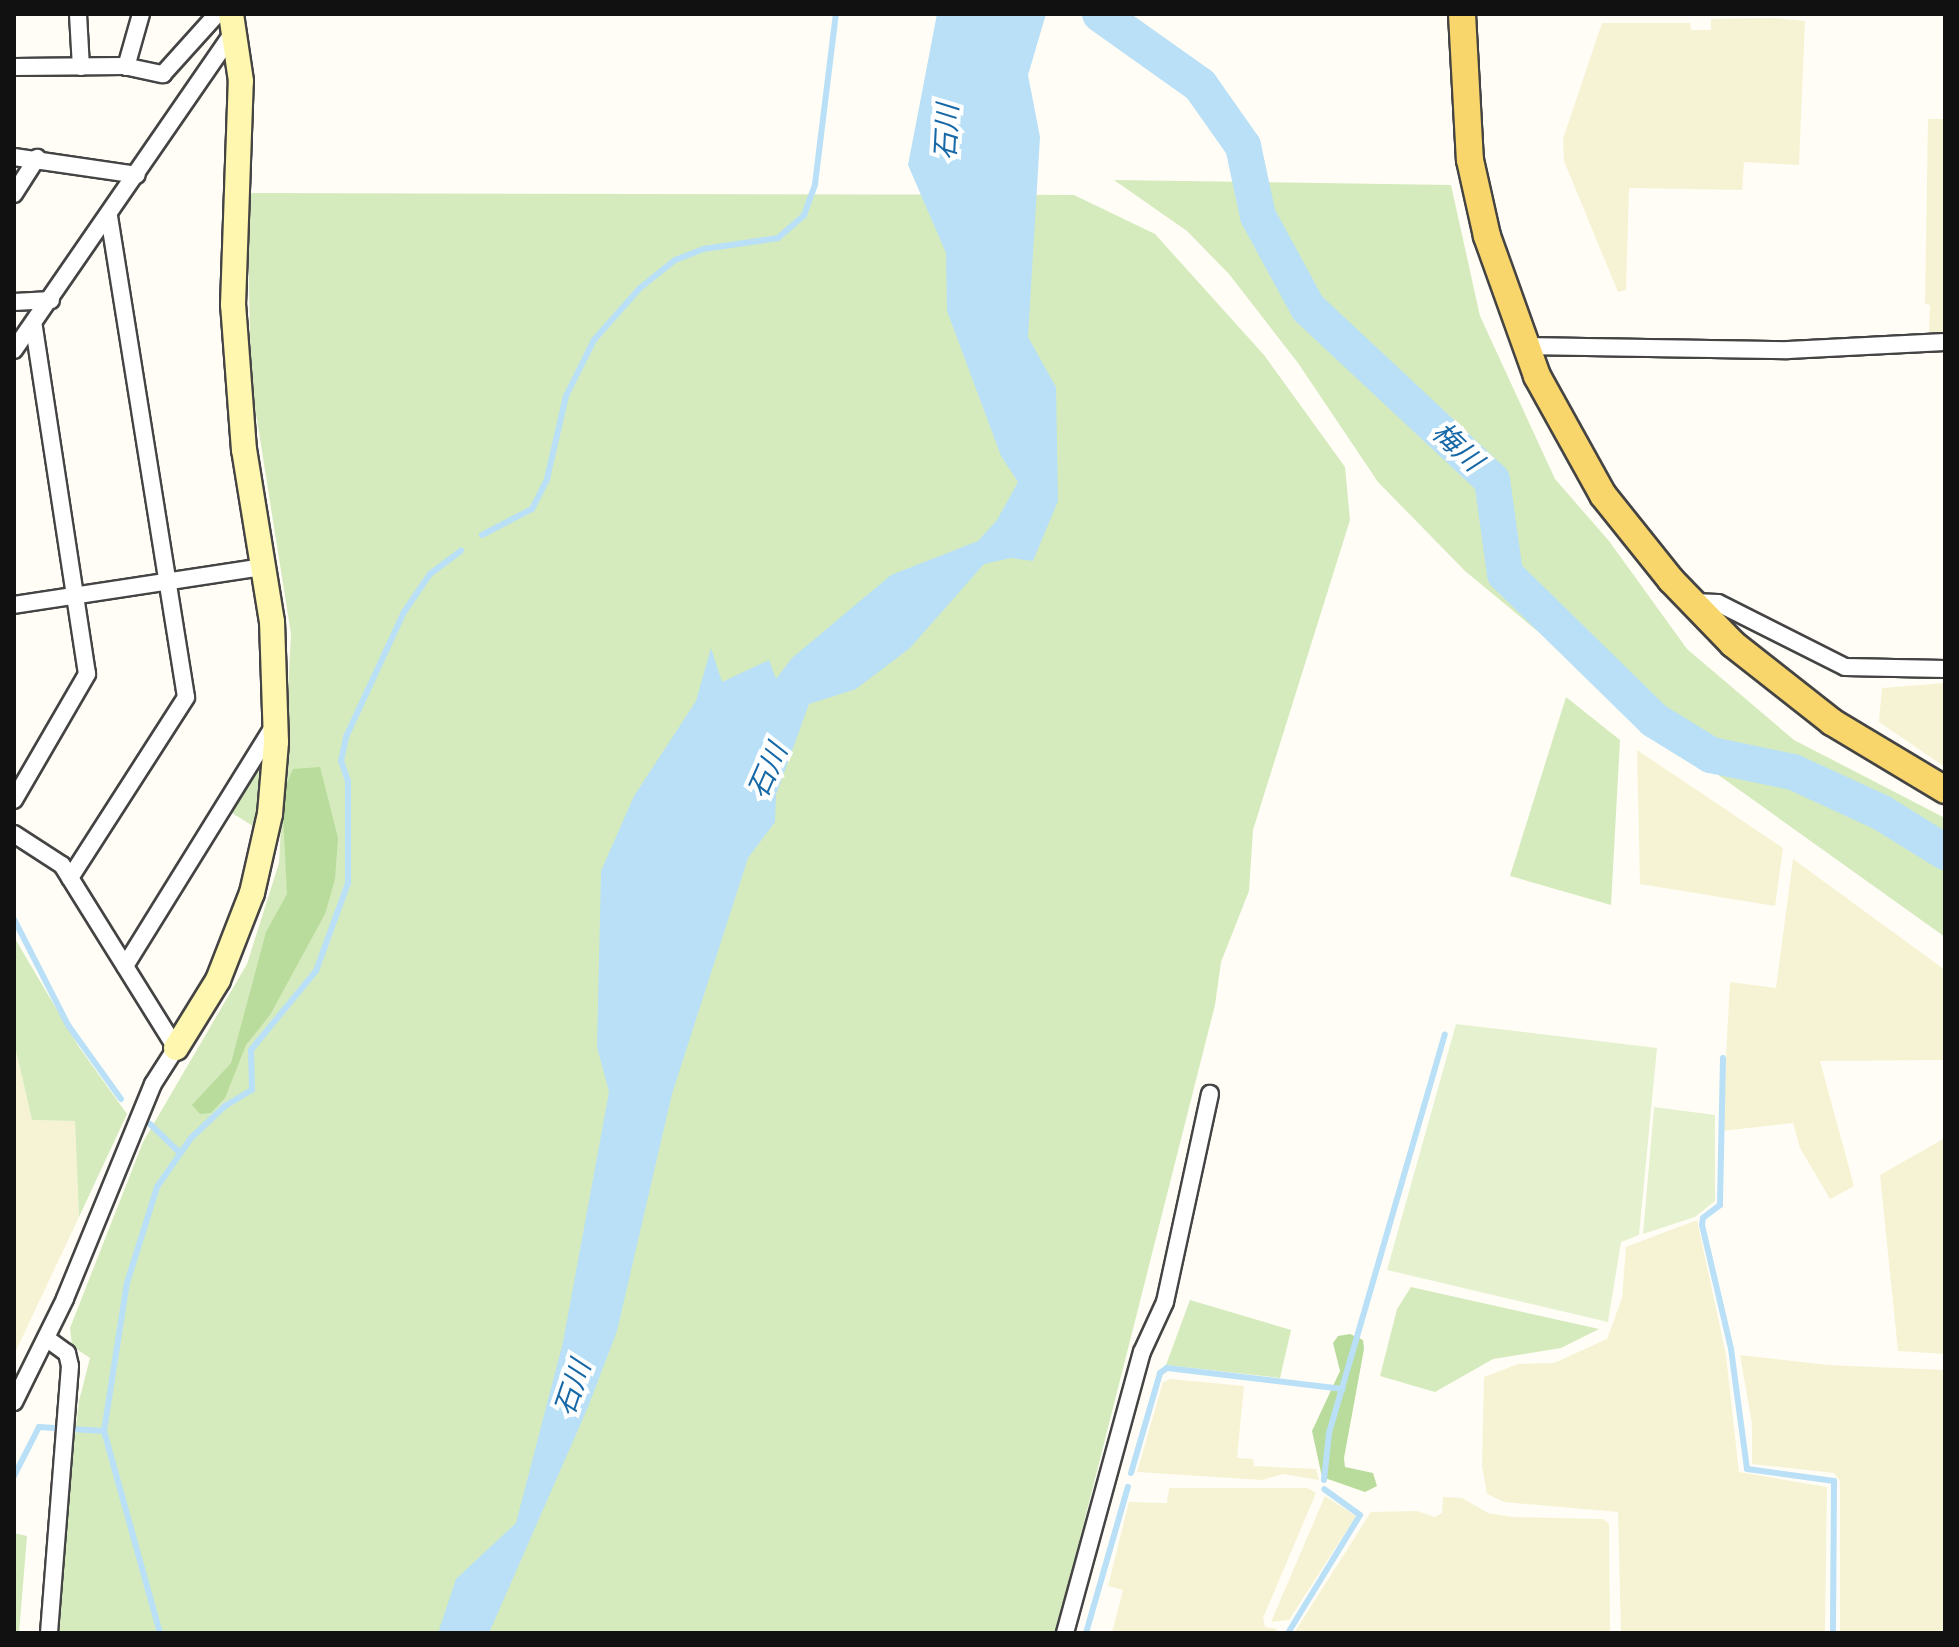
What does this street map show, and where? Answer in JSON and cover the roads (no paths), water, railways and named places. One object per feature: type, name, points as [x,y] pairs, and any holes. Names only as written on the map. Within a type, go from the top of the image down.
[{"type":"main road","points":[[1462,14],[1470,160],[1487,236],[1524,346],[1558,420],[1603,495],[1692,602],[1794,695],[1945,790]]},
{"type":"street","points":[[78,14],[81,67]]},
{"type":"street","points":[[126,67],[141,14]]},
{"type":"street","points":[[14,67],[126,67],[163,74],[227,20]]},
{"type":"street","points":[[14,350],[34,326],[137,175],[227,20]]},
{"type":"street","points":[[14,1402],[46,1338],[153,1084],[218,980],[252,893],[270,814],[276,724],[272,622],[244,450],[233,305],[241,81],[227,20]]},
{"type":"street","points":[[14,157],[137,175]]},
{"type":"street","points":[[14,194],[37,158]]},
{"type":"street","points":[[70,878],[186,697],[109,216]]},
{"type":"street","points":[[14,302],[51,300]]},
{"type":"street","points":[[14,800],[87,674],[34,326]]},
{"type":"street","points":[[1524,346],[1788,350],[1945,342]]},
{"type":"street","points":[[14,605],[74,593],[262,567]]},
{"type":"street","points":[[1692,602],[1718,603],[1845,667],[1945,669]]},
{"type":"street","points":[[125,966],[276,724]]},
{"type":"street","points":[[14,834],[62,865],[176,1048]]},
{"type":"street","points":[[1065,1633],[1142,1352],[1165,1302],[1210,1094]]},
{"type":"street","points":[[46,1338],[67,1353],[70,1366],[49,1633]]},
{"type":"water","name":"石川","points":[[937,14],[1046,14],[1028,75],[1040,137],[1028,337],[1056,387],[1058,501],[1033,561],[1011,558],[984,564],[910,648],[856,689],[809,704],[776,795],[775,822],[748,858],[672,1094],[617,1331],[588,1407],[489,1633],[438,1633],[456,1579],[516,1523],[563,1342],[609,1092],[597,1047],[601,871],[634,796],[696,701],[711,648],[722,682],[769,660],[776,679],[792,658],[891,575],[978,541],[997,520],[1018,482],[1001,456],[947,311],[946,253],[908,165]]},
{"type":"waterway","points":[[482,535],[532,509],[547,479],[566,396],[594,340],[640,288],[675,260],[703,249],[778,238],[804,215],[815,184],[836,14]]},
{"type":"waterway","name":"梅川","points":[[1100,14],[1200,85],[1243,146],[1258,216],[1308,308],[1492,480],[1505,574],[1654,720],[1711,755],[1793,772],[1882,813],[1945,852]]},
{"type":"waterway","points":[[160,1633],[104,1431],[127,1283],[157,1187],[191,1138],[225,1106],[252,1090],[251,1050],[316,971],[348,883],[348,781],[341,761],[346,737],[404,612],[430,574],[461,551]]},
{"type":"waterway","points":[[14,919],[68,1025],[121,1099]]},
{"type":"waterway","points":[[1324,1480],[1329,1433],[1445,1035]]},
{"type":"waterway","points":[[1723,1058],[1720,1205],[1703,1218],[1702,1225],[1731,1349],[1747,1469],[1834,1481],[1833,1633]]},
{"type":"waterway","points":[[150,1124],[179,1152]]},
{"type":"waterway","points":[[1131,1473],[1160,1373],[1167,1368],[1343,1389]]},
{"type":"waterway","points":[[14,1476],[39,1427],[104,1431]]},
{"type":"waterway","points":[[1086,1633],[1128,1487]]},
{"type":"waterway","points":[[1288,1633],[1360,1515],[1324,1489]]}]
